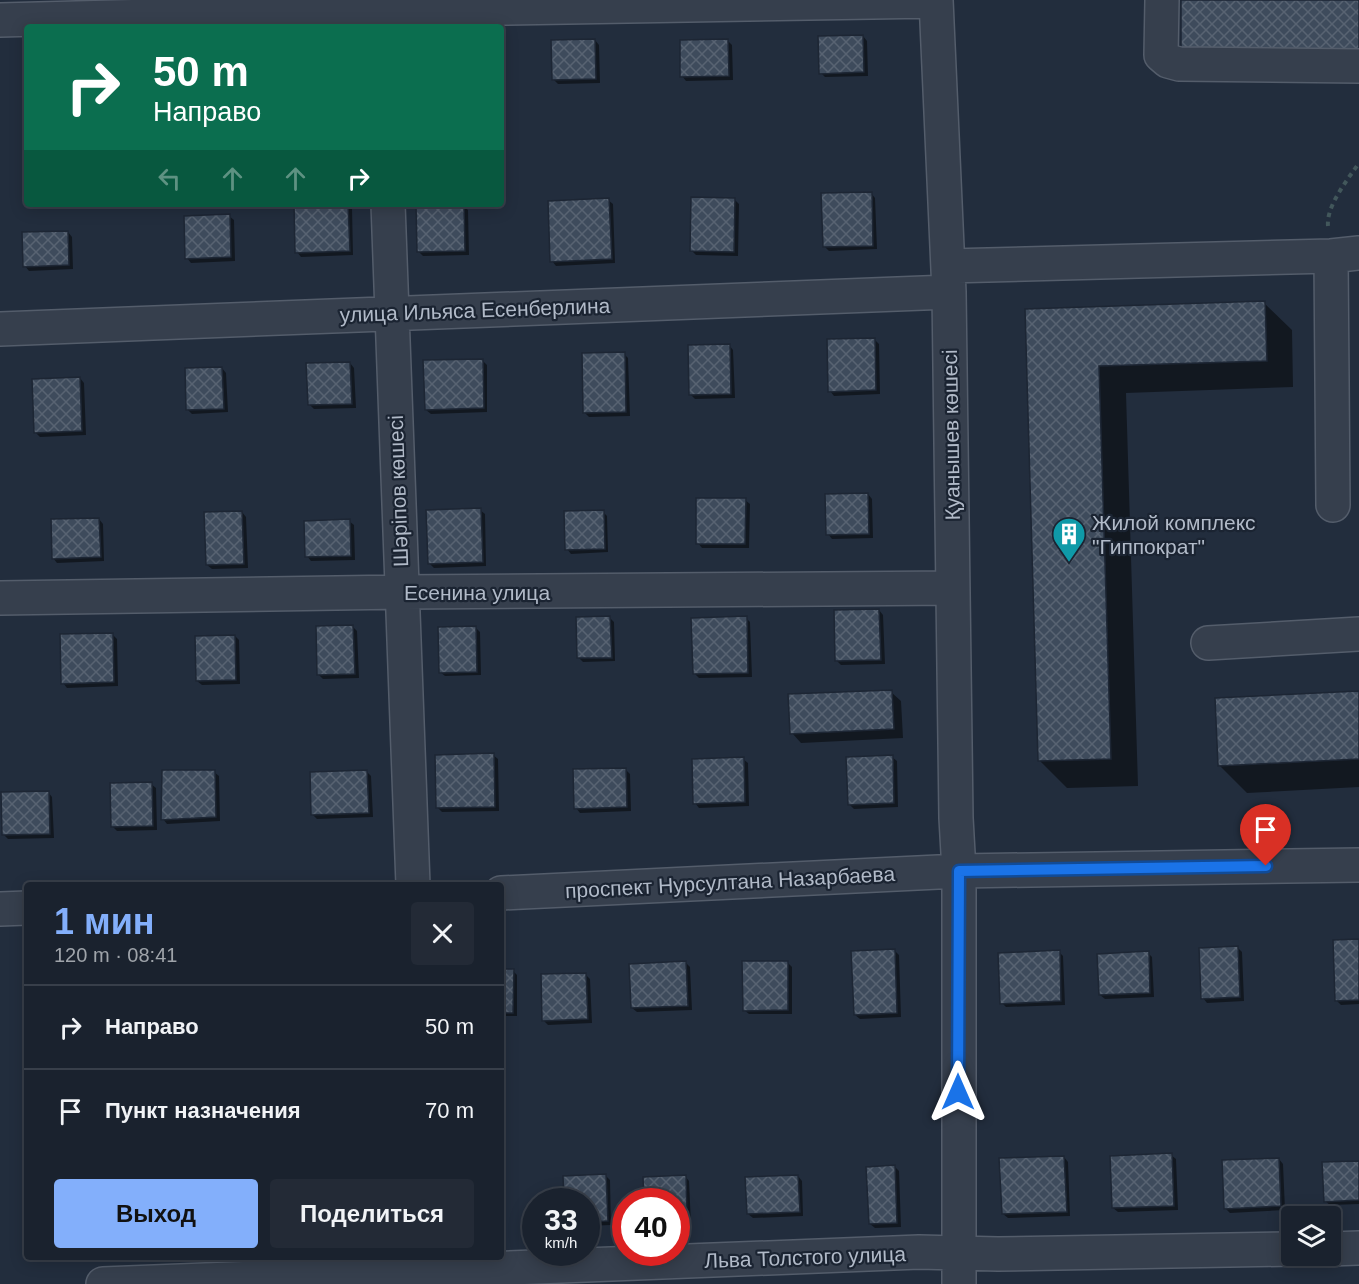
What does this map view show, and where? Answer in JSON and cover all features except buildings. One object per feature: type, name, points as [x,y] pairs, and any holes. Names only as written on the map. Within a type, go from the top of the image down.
[{"type":"street","points":[[0,21],[936,0]]},
{"type":"street","name":"Қуанышев көшесі","points":[[936,0],[949,279],[956,818],[959,871],[959,1268]]},
{"type":"street","points":[[1162,0],[1161,56],[1168,61],[1179,64],[1359,66]]},
{"type":"street","name":"Шәріпов көшесі","points":[[388,207],[413,882]]},
{"type":"street","points":[[1333,505],[1345,255]]},
{"type":"street","name":"улица Ильяса Есенберлина","points":[[0,329],[392,313],[1345,255]]},
{"type":"street","name":"Есенина улица","points":[[0,598],[953,588]]},
{"type":"street","points":[[1208,643],[1359,634]]},
{"type":"street","name":"проспект Нурсултана Назарбаева","points":[[504,893],[959,871],[1359,865]]},
{"type":"street","points":[[0,909],[24,908]]},
{"type":"street","points":[[1341,1249],[1359,1248]]},
{"type":"street","name":"Льва Толстого улица","points":[[103,1284],[919,1252],[959,1268],[998,1254],[1281,1249]]},
{"type":"path","points":[[1345,255],[1327,218],[1340,192],[1359,163]]},
{"type":"place","name":"Жилой комплекс \"Гиппократ\"","points":[[1069,563]]},
{"type":"route","points":[[958,1092],[959,871],[1266,866]]}]
